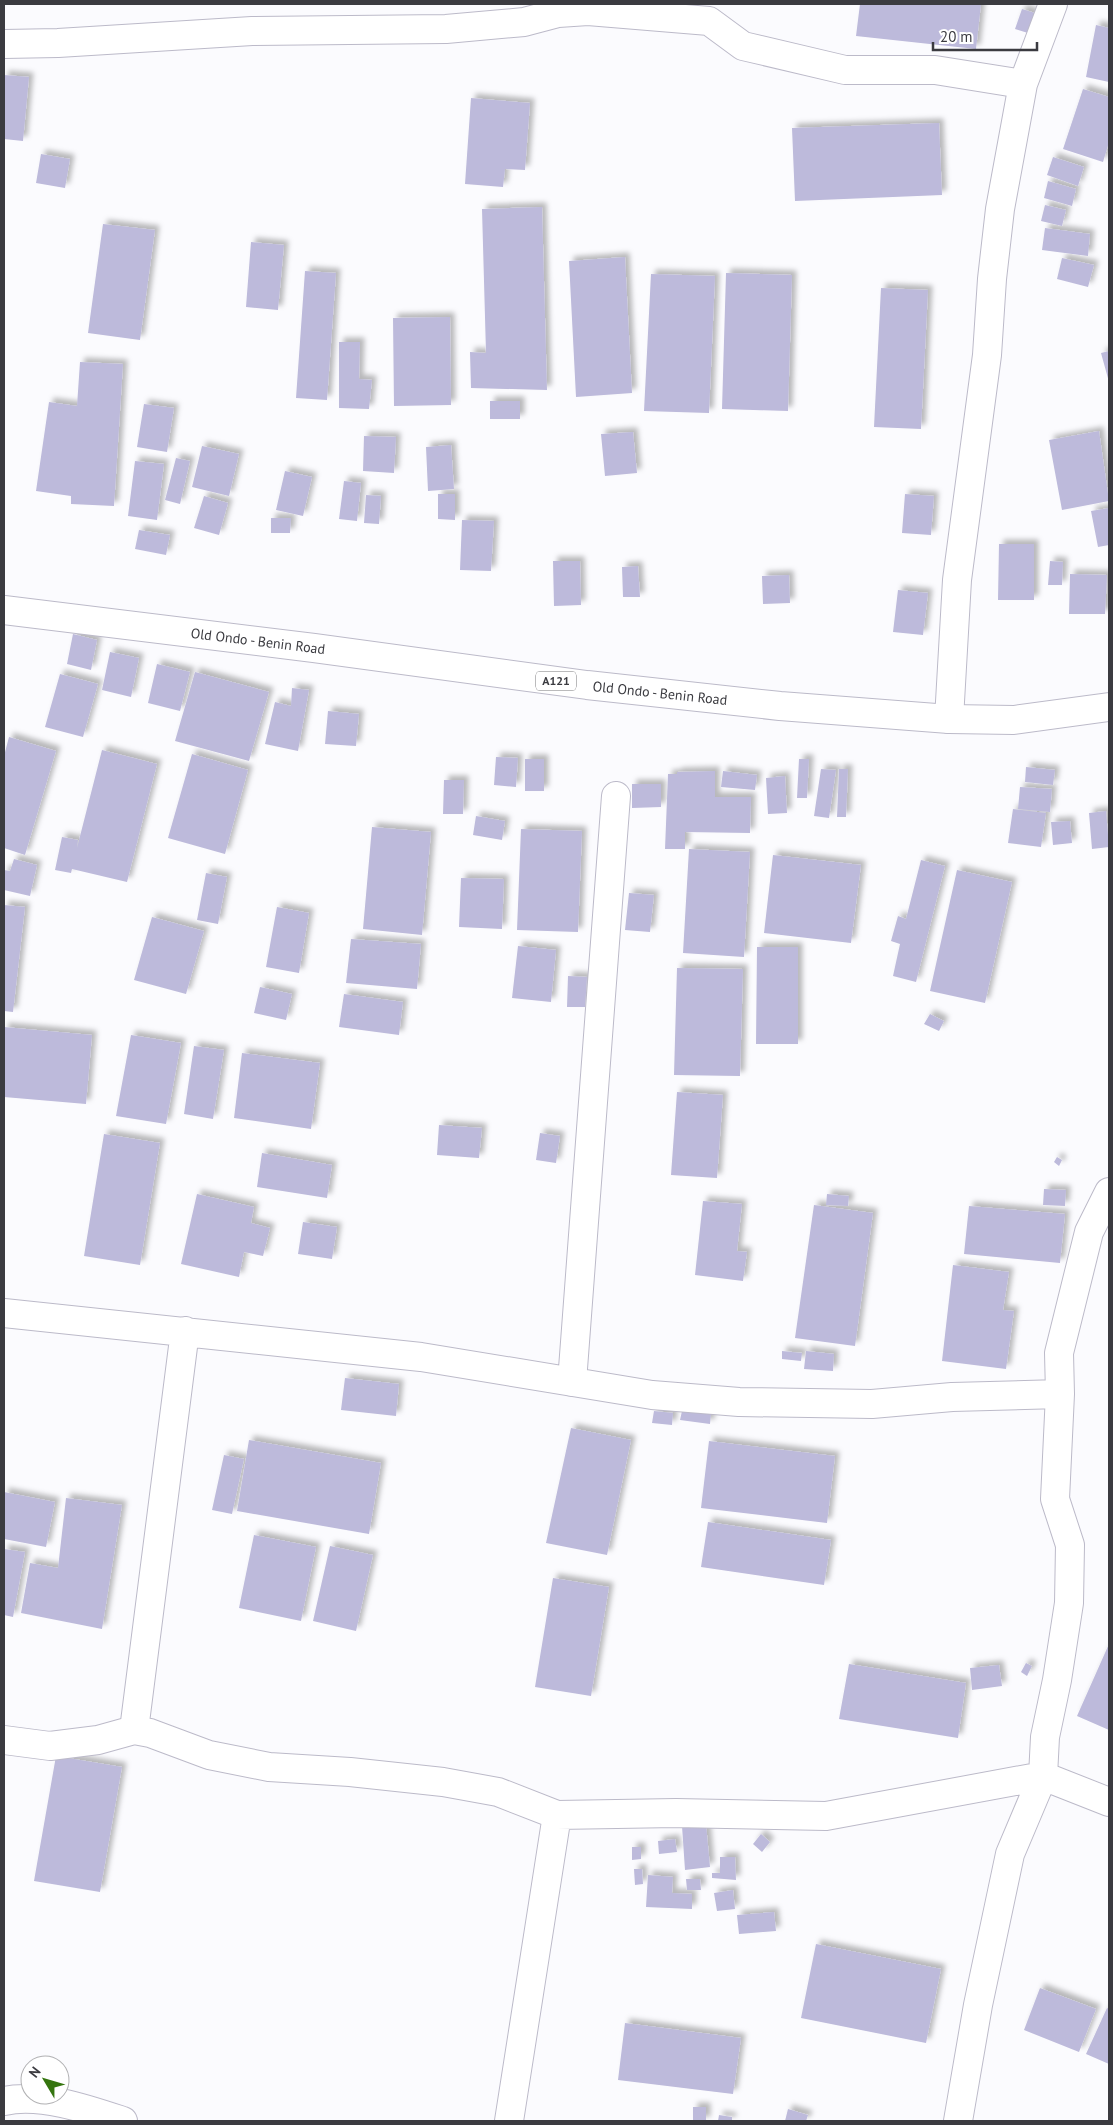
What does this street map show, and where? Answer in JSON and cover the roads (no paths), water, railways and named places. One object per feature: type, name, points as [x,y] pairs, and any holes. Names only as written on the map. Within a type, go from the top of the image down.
[{"type":"street","points":[[949,719],[957,580],[987,355],[992,279],[1000,209],[1023,84],[1053,4]]},
{"type":"street","points":[[4,44],[58,43],[252,32],[446,28],[524,22],[558,13],[588,11],[709,12],[743,46],[845,70],[935,70],[1023,84]]},
{"type":"street","name":"Old Ondo - Benin Road","points":[[4,610],[294,645],[587,685],[780,706],[949,719],[1014,720],[1109,707]]},
{"type":"street","points":[[572,1382],[616,796]]},
{"type":"street","points":[[958,2121],[978,2005],[1010,1854],[1043,1776],[1045,1737],[1070,1603],[1070,1545],[1055,1499],[1060,1394],[1059,1352],[1089,1232],[1109,1192]]},
{"type":"street","points":[[4,1312],[421,1357],[652,1395],[740,1402],[872,1404],[952,1397],[1060,1394]]},
{"type":"street","points":[[134,1730],[185,1331]]},
{"type":"street","points":[[4,1740],[50,1746],[98,1740],[134,1730],[150,1733],[208,1755],[269,1767],[350,1772],[443,1782],[498,1792],[557,1815],[676,1813],[826,1816],[1043,1776],[1109,1802]]},
{"type":"street","points":[[509,2121],[557,1815]]},
{"type":"street","points":[[4,2101],[18,2098],[79,2106],[123,2121]]}]
